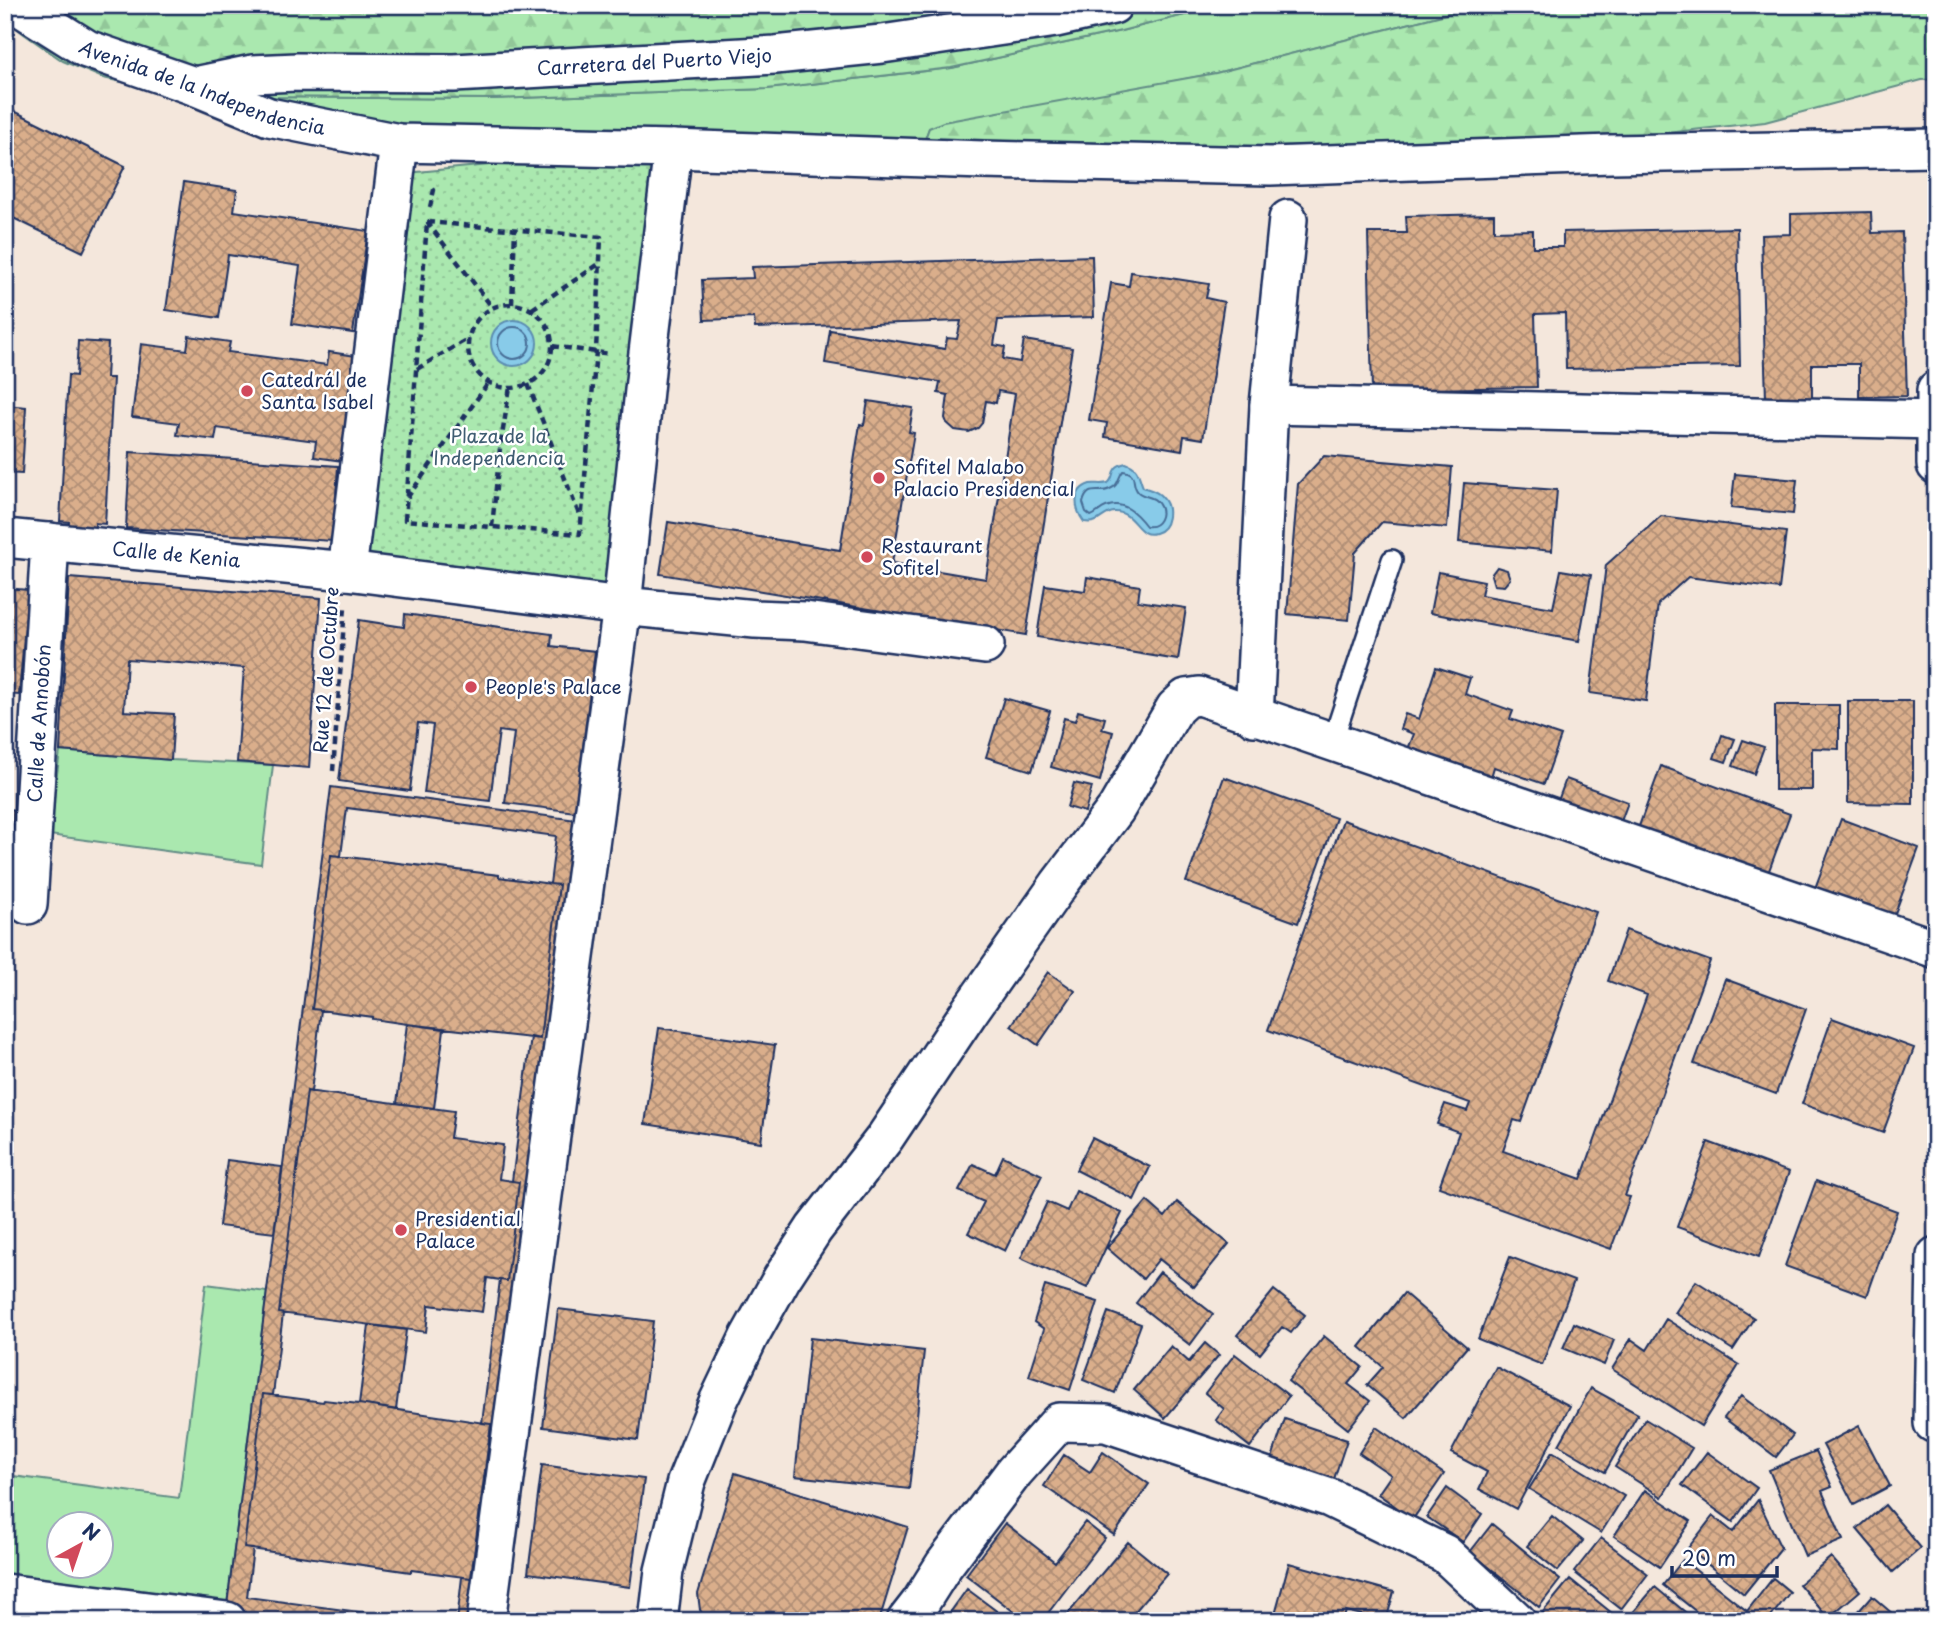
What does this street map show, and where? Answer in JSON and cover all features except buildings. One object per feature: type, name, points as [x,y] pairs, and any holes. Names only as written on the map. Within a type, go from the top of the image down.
[{"type":"street","name":"Avenida de la Independencia","points":[[17,5],[87,49],[194,86],[269,117],[399,143]]},
{"type":"street","name":"Carretera del Puerto Viejo","points":[[194,86],[252,74],[454,72],[775,55],[895,42],[1056,18],[1113,5]]},
{"type":"street","points":[[985,645],[805,621],[622,606],[347,571],[399,143],[1270,166],[1597,155],[1936,148]]},
{"type":"street","points":[[486,1621],[622,606],[646,361],[673,149]]},
{"type":"street","points":[[1254,716],[1269,405],[1288,219]]},
{"type":"street","points":[[1269,405],[1935,410],[1936,464]]},
{"type":"street","name":"Calle de Kenia","points":[[5,538],[347,571]]},
{"type":"street","name":"Calle de Annobón","points":[[28,905],[50,542]]},
{"type":"street","points":[[658,1621],[664,1571],[686,1482],[723,1391],[782,1278],[814,1229],[884,1139],[968,1012],[1059,884],[1116,809],[1175,708],[1186,698],[1199,696],[1936,950]]},
{"type":"street","points":[[1933,1423],[1936,1256]]},
{"type":"street","points":[[906,1621],[1014,1472],[1059,1422],[1106,1423],[1330,1498],[1445,1554],[1517,1621]]},
{"type":"street","points":[[5,1593],[215,1620]]},
{"type":"lane","points":[[1332,743],[1392,560]]},
{"type":"path","points":[[399,143],[434,190],[427,222],[405,520],[580,534],[596,351],[601,237],[427,222]]},
{"type":"path","points":[[427,222],[492,307]]},
{"type":"path","points":[[512,304],[515,229]]},
{"type":"path","points":[[532,309],[600,263]]},
{"type":"path","points":[[512,304],[532,309],[547,325],[552,346],[546,368],[528,384],[510,387],[489,382],[479,374],[472,363],[468,351],[473,326],[481,315],[492,307],[512,304]]},
{"type":"path","points":[[416,369],[469,338]]},
{"type":"path","points":[[552,346],[646,361]]},
{"type":"path","points":[[407,499],[489,382]]},
{"type":"path","points":[[528,384],[581,517]]},
{"type":"path","points":[[492,527],[500,447],[510,387]]},
{"type":"path","name":"Rue 12 de Octubre","points":[[333,771],[347,571]]},
{"type":"green space","points":[[5,5],[1224,5],[1121,31],[951,68],[767,89],[492,99],[259,97],[161,90],[103,78],[63,61],[5,19]]},
{"type":"green space","points":[[1224,5],[1481,5],[1216,73],[929,128],[925,139],[662,147],[410,137],[259,97],[492,99],[767,89],[952,68]]},
{"type":"green space","points":[[1481,5],[1936,5],[1936,79],[1922,80],[1765,122],[1594,141],[1273,146],[944,156],[931,150],[925,139],[929,128],[943,122],[1216,73]]},
{"type":"green space","name":"Plaza de la Independencia","points":[[654,149],[622,606],[356,585],[386,175]]},
{"type":"green space","points":[[60,751],[273,765],[261,864],[49,835]]},
{"type":"green space","points":[[206,1284],[267,1292],[226,1613],[5,1586],[5,1475],[179,1498]]},
{"type":"water","points":[[514,320],[530,327],[537,343],[530,359],[514,366],[498,359],[491,343],[498,327]]},
{"type":"water","points":[[1126,463],[1136,470],[1143,487],[1158,493],[1165,501],[1168,517],[1160,531],[1149,534],[1144,532],[1121,513],[1110,513],[1089,522],[1084,522],[1081,517],[1077,506],[1077,495],[1080,491],[1090,484],[1108,483],[1117,467]]},
{"type":"place","name":"Catedrál de Santa Isabel","points":[[247,391]]},
{"type":"place","name":"Sofitel Malabo Palacio Presidencial","points":[[879,478]]},
{"type":"place","name":"Restaurant Sofitel","points":[[867,557]]},
{"type":"place","name":"People's Palace","points":[[471,687]]},
{"type":"place","name":"Presidential Palace","points":[[401,1230]]}]
